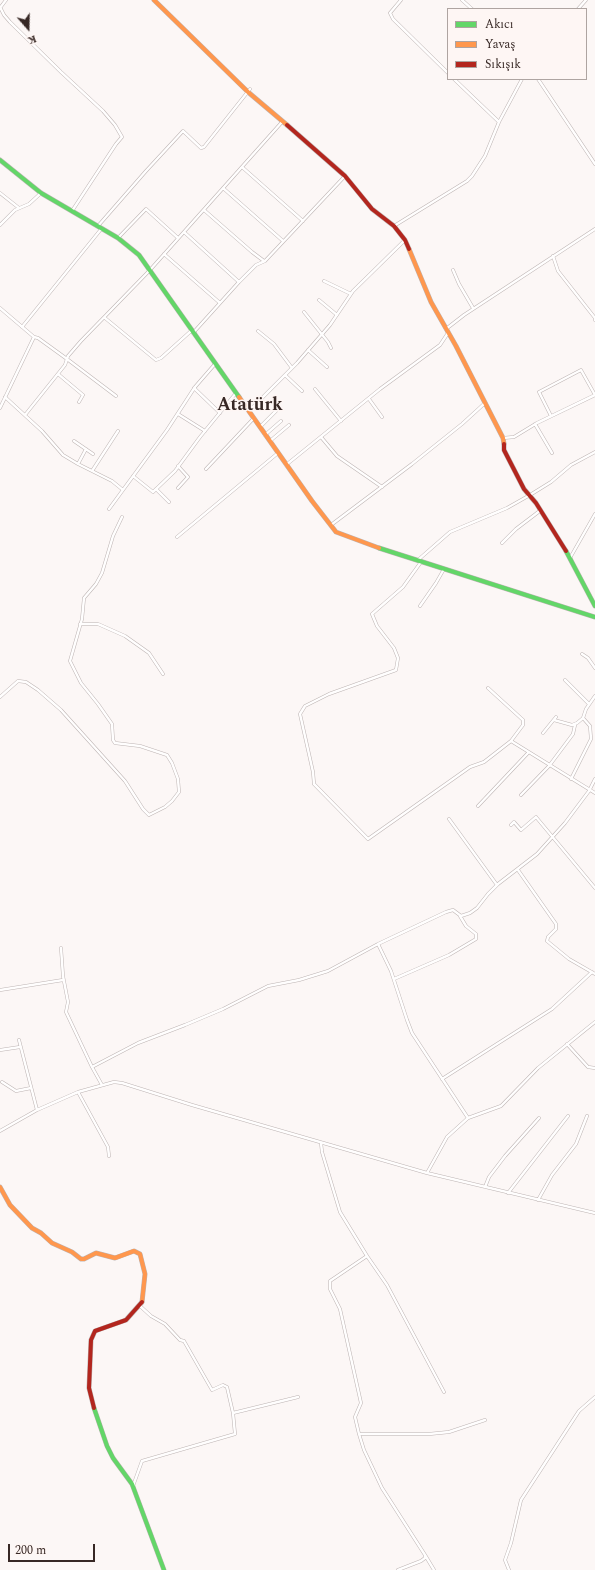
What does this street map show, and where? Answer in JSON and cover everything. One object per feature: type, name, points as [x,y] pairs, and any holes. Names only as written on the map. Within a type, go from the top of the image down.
[{"type":"street","points":[[6,0],[0,7],[4,15],[61,72],[103,110],[122,137],[72,211]]},
{"type":"street","points":[[154,0],[282,122],[345,176],[372,208],[394,226],[404,240],[431,302],[503,438],[504,450],[524,489],[541,510],[570,558],[595,606]]},
{"type":"street","points":[[401,0],[390,13],[393,19],[447,72]]},
{"type":"street","points":[[462,0],[471,8]]},
{"type":"street","points":[[579,8],[586,0]]},
{"type":"street","points":[[455,80],[499,122]]},
{"type":"street","points":[[394,226],[467,181],[472,176],[485,156],[499,122],[521,80]]},
{"type":"street","points":[[539,80],[595,164]]},
{"type":"street","points":[[22,326],[146,171],[183,132],[201,148],[249,91]]},
{"type":"street","points":[[25,415],[65,365],[68,358],[81,341],[150,270],[282,122]]},
{"type":"street","points":[[0,160],[41,193],[118,238],[139,255],[286,465],[336,532],[419,561],[595,617]]},
{"type":"street","points":[[242,167],[303,221]]},
{"type":"street","points":[[105,318],[156,360],[161,358],[192,332],[256,265],[265,261],[345,176]]},
{"type":"street","points":[[223,188],[283,241]]},
{"type":"street","points":[[0,193],[20,208]]},
{"type":"street","points":[[0,225],[15,210],[29,204],[41,193]]},
{"type":"street","points":[[118,238],[146,209],[178,238]]},
{"type":"street","points":[[204,210],[252,252],[265,261]]},
{"type":"street","points":[[286,465],[368,399],[440,345],[447,331],[474,308],[595,229]]},
{"type":"street","points":[[184,232],[239,282]]},
{"type":"street","points":[[249,411],[292,368],[322,334],[351,294],[404,240]]},
{"type":"street","points":[[164,254],[220,303]]},
{"type":"street","points":[[553,256],[558,271],[595,318],[595,320]]},
{"type":"street","points":[[453,270],[459,284],[474,308]]},
{"type":"street","points":[[324,281],[351,294]]},
{"type":"street","points":[[319,300],[336,315]]},
{"type":"street","points":[[0,308],[34,337],[38,338],[68,358],[116,396]]},
{"type":"street","points":[[304,312],[322,334],[331,348]]},
{"type":"street","points":[[258,331],[274,344],[292,368]]},
{"type":"street","points":[[0,408],[34,337]]},
{"type":"street","points":[[308,350],[327,367]]},
{"type":"street","points":[[109,509],[178,414],[194,388],[215,364]]},
{"type":"street","points":[[503,438],[514,437],[535,424],[595,395],[581,370],[539,392],[551,416]]},
{"type":"street","points":[[58,374],[83,395],[79,402]]},
{"type":"street","points":[[285,375],[302,391]]},
{"type":"street","points":[[194,388],[220,413]]},
{"type":"street","points":[[315,389],[341,421]]},
{"type":"street","points":[[133,476],[153,492],[178,466],[236,393]]},
{"type":"street","points":[[5,397],[42,431],[63,455],[112,481],[123,490]]},
{"type":"street","points":[[368,399],[382,417]]},
{"type":"street","points":[[331,525],[382,487],[485,404]]},
{"type":"street","points":[[260,427],[276,411]]},
{"type":"street","points":[[178,414],[205,431]]},
{"type":"street","points":[[206,469],[254,418]]},
{"type":"street","points":[[265,435],[281,421]]},
{"type":"street","points":[[535,424],[552,452]]},
{"type":"street","points":[[269,441],[289,425]]},
{"type":"street","points":[[92,471],[118,432]]},
{"type":"street","points":[[321,437],[337,456],[382,487]]},
{"type":"street","points":[[74,441],[93,454]]},
{"type":"street","points":[[78,464],[86,449]]},
{"type":"street","points":[[488,688],[523,720],[523,725],[511,742],[484,762],[470,767],[368,839],[314,784],[313,772],[300,714],[305,706],[329,694],[396,670],[398,658],[394,648],[377,626],[372,614],[403,587],[419,561],[450,532],[507,508],[551,482],[571,465],[595,452]]},
{"type":"street","points":[[177,537],[278,453]]},
{"type":"street","points":[[178,466],[188,477],[178,488]]},
{"type":"street","points":[[156,489],[169,502]]},
{"type":"street","points":[[502,543],[516,529],[541,510]]},
{"type":"street","points":[[570,558],[595,514]]},
{"type":"street","points":[[0,697],[18,681],[26,682],[38,690],[61,710],[125,782],[143,809],[149,815],[172,801],[179,792],[178,779],[167,755],[140,746],[115,743],[113,740],[112,724],[81,683],[70,661],[80,624],[84,598],[102,574],[113,536],[122,517]]},
{"type":"street","points":[[420,606],[444,569]]},
{"type":"street","points":[[80,624],[98,624],[125,636],[149,653],[163,674]]},
{"type":"street","points":[[582,654],[588,658],[595,668]]},
{"type":"street","points":[[565,680],[589,704]]},
{"type":"street","points":[[521,796],[549,766],[573,734],[575,725],[583,718],[589,704],[595,696]]},
{"type":"street","points":[[592,700],[595,703]]},
{"type":"street","points":[[543,733],[555,718],[570,725],[575,725]]},
{"type":"street","points":[[571,779],[592,739],[590,726],[583,718]]},
{"type":"street","points":[[511,742],[589,791],[595,793]]},
{"type":"street","points":[[478,806],[528,752]]},
{"type":"street","points":[[460,916],[465,916],[477,908],[497,885],[537,854],[553,837],[589,791],[595,779]]},
{"type":"street","points":[[511,825],[514,822],[521,830],[536,817],[595,888]]},
{"type":"street","points":[[449,819],[497,885]]},
{"type":"street","points":[[442,1079],[552,1009],[594,973],[569,959],[548,941],[548,937],[556,928],[556,924],[518,870]]},
{"type":"street","points":[[92,1066],[138,1043],[223,1009],[268,986],[299,980],[328,971],[378,944],[446,912],[452,910],[460,916],[462,922],[476,934],[476,938],[449,955],[394,979]]},
{"type":"street","points":[[378,944],[394,979],[406,1020],[412,1033],[468,1118]]},
{"type":"street","points":[[61,948],[68,1002],[66,1012],[102,1085]]},
{"type":"street","points":[[0,990],[64,980]]},
{"type":"street","points":[[427,1173],[447,1137],[468,1118],[501,1106],[538,1068],[595,1022]]},
{"type":"street","points":[[19,1040],[37,1110]]},
{"type":"street","points":[[567,1044],[588,1067],[595,1068]]},
{"type":"street","points":[[0,1050],[20,1046]]},
{"type":"street","points":[[2,1082],[16,1091],[31,1088]]},
{"type":"street","points":[[0,1131],[37,1110],[78,1092],[114,1082],[122,1083],[321,1143],[427,1173],[595,1213]]},
{"type":"street","points":[[78,1092],[108,1147],[109,1156]]},
{"type":"street","points":[[508,1193],[568,1116]]},
{"type":"street","points":[[538,1200],[552,1175],[576,1144],[587,1116]]},
{"type":"street","points":[[485,1187],[489,1177],[504,1156],[539,1118]]},
{"type":"street","points":[[321,1143],[322,1152],[340,1212],[387,1285],[444,1392]]},
{"type":"street","points":[[0,1187],[10,1205],[32,1228],[41,1233],[52,1243],[72,1252],[81,1259],[84,1260],[96,1253],[100,1253],[108,1258],[115,1258],[125,1255],[131,1251],[140,1254],[145,1274],[142,1303],[126,1320],[95,1332],[91,1340],[89,1353],[89,1388],[91,1401],[113,1458],[133,1487],[164,1570]]},
{"type":"street","points":[[367,1256],[330,1282],[330,1289],[340,1309],[362,1403],[355,1417],[364,1450],[382,1488],[434,1570]]},
{"type":"street","points":[[133,1487],[142,1461],[235,1434],[233,1413],[227,1387],[223,1385],[212,1390],[184,1341],[180,1340],[165,1324],[151,1316],[140,1306]]},
{"type":"street","points":[[233,1413],[298,1397]]},
{"type":"street","points":[[509,1570],[505,1560],[511,1543],[521,1500],[579,1411],[595,1397]]},
{"type":"street","points":[[359,1434],[428,1434],[449,1432],[485,1420]]},
{"type":"street","points":[[398,1570],[421,1562],[425,1558],[425,1555]]},
{"type":"traffic: fast","points":[[0,160],[41,193],[118,238],[139,255],[239,397]]},
{"type":"traffic: fast","points":[[379,548],[595,617]]},
{"type":"traffic: fast","points":[[566,551],[595,606]]},
{"type":"traffic: fast","points":[[94,1408],[107,1446],[113,1458],[132,1484],[164,1570]]},
{"type":"traffic: slow","points":[[154,0],[248,92],[287,125]]},
{"type":"traffic: slow","points":[[409,249],[431,302],[456,346],[503,438],[504,444]]},
{"type":"traffic: slow","points":[[239,397],[312,501],[336,532],[379,548]]},
{"type":"traffic: slow","points":[[0,1187],[10,1205],[32,1228],[41,1233],[52,1243],[72,1252],[81,1259],[96,1253],[115,1258],[134,1251],[140,1254],[145,1274],[142,1302]]},
{"type":"traffic: jam","points":[[287,125],[345,176],[372,209],[394,226],[405,240],[409,249]]},
{"type":"traffic: jam","points":[[504,444],[504,450],[524,489],[536,503],[566,551]]},
{"type":"traffic: jam","points":[[94,1408],[89,1388],[91,1340],[95,1331],[126,1320],[142,1302]]},
{"type":"district","name":"Atatürk","points":[[250,406]]}]
